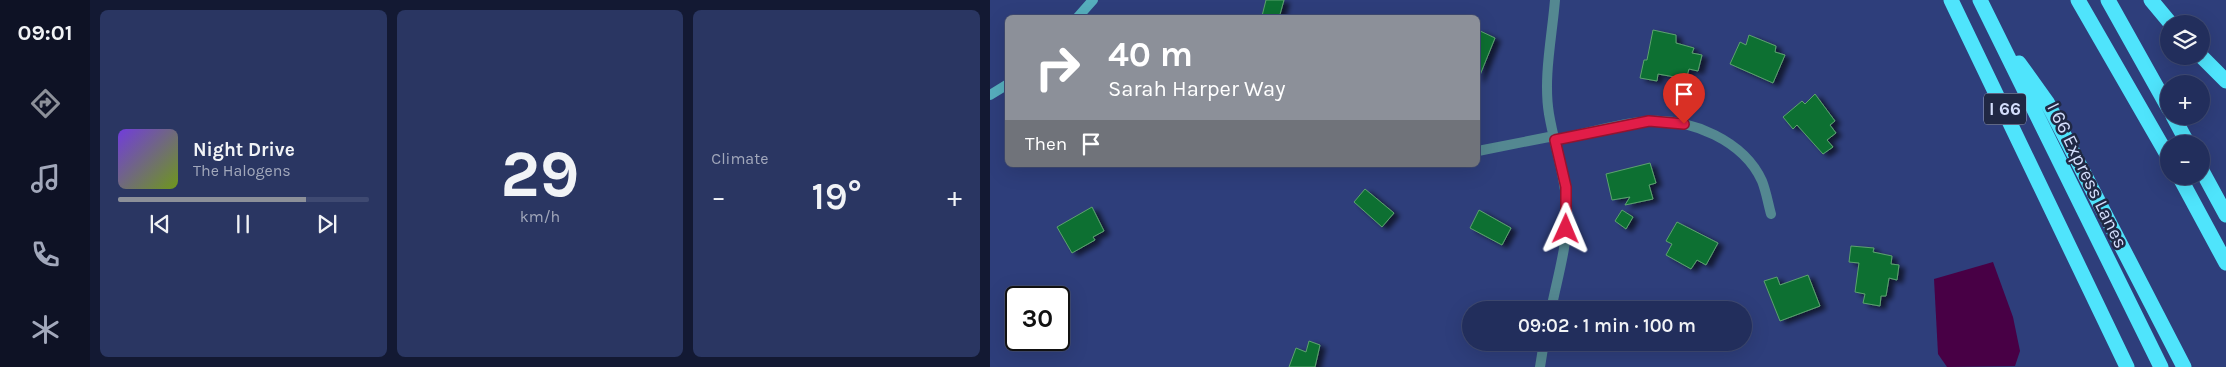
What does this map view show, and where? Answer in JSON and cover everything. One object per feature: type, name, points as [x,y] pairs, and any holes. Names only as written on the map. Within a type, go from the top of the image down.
[{"type":"highway","name":"I 66","points":[[1951,0],[2127,367]]},
{"type":"highway","name":"I 66 Express Lanes","points":[[1980,0],[2161,367]]},
{"type":"highway","points":[[2078,0],[2160,142]]},
{"type":"highway","points":[[2108,0],[2160,93]]},
{"type":"highway","points":[[2151,0],[2164,15]]},
{"type":"highway","points":[[1992,26],[2046,102],[2184,367]]},
{"type":"highway","points":[[2210,65],[2226,81]]},
{"type":"highway","points":[[2184,185],[2226,263]]},
{"type":"highway","points":[[2210,185],[2226,215]]},
{"type":"highway","points":[[2119,349],[2120,367]]},
{"type":"main road","points":[[1080,15],[1093,0]]},
{"type":"main road","points":[[990,95],[1005,86]]},
{"type":"street","points":[[1553,301],[1566,240],[1567,219],[1566,187],[1548,97],[1555,0]]},
{"type":"street","points":[[1480,151],[1649,121],[1666,121],[1704,130],[1727,142],[1755,168],[1762,182],[1771,214]]},
{"type":"street","points":[[1540,367],[1543,351]]},
{"type":"shaded area","points":[[1993,262],[2013,317],[2020,351],[2015,366],[1947,367],[1938,354],[1934,279]]},
{"type":"building","points":[[1266,0],[1284,0],[1280,15],[1262,15]]},
{"type":"building","points":[[1653,30],[1676,35],[1676,43],[1694,48],[1692,53],[1702,55],[1698,71],[1689,69],[1686,79],[1658,74],[1657,81],[1640,78],[1644,60],[1647,60]]},
{"type":"building","points":[[1480,31],[1495,38],[1480,75]]},
{"type":"building","points":[[1749,35],[1776,46],[1775,52],[1785,55],[1773,83],[1730,64],[1740,42],[1746,45]]},
{"type":"building","points":[[1815,94],[1835,121],[1830,125],[1836,133],[1827,140],[1833,147],[1823,154],[1797,125],[1793,129],[1783,117],[1802,101],[1805,104]]},
{"type":"building","points":[[1650,163],[1656,183],[1649,185],[1653,199],[1625,205],[1630,197],[1612,200],[1606,174]]},
{"type":"building","points":[[1365,189],[1394,213],[1382,227],[1354,202]]},
{"type":"building","points":[[1092,207],[1104,231],[1093,237],[1095,240],[1072,253],[1057,227]]},
{"type":"building","points":[[1479,210],[1511,228],[1502,245],[1470,228]]},
{"type":"building","points":[[1622,210],[1633,217],[1626,229],[1615,221]]},
{"type":"building","points":[[1677,222],[1718,243],[1706,265],[1697,260],[1691,269],[1666,255],[1672,244],[1666,241]]},
{"type":"building","points":[[1851,246],[1874,248],[1873,252],[1892,256],[1891,264],[1899,265],[1897,280],[1889,278],[1886,296],[1881,296],[1880,306],[1863,303],[1865,294],[1855,292],[1859,263],[1849,262]]},
{"type":"building","points":[[1808,275],[1820,306],[1780,321],[1764,281],[1777,277],[1780,285]]},
{"type":"building","points":[[1309,341],[1320,345],[1315,367],[1289,367],[1296,348],[1306,352]]},
{"type":"route","points":[[1566,229],[1566,187],[1555,140],[1649,121],[1684,124]]}]
